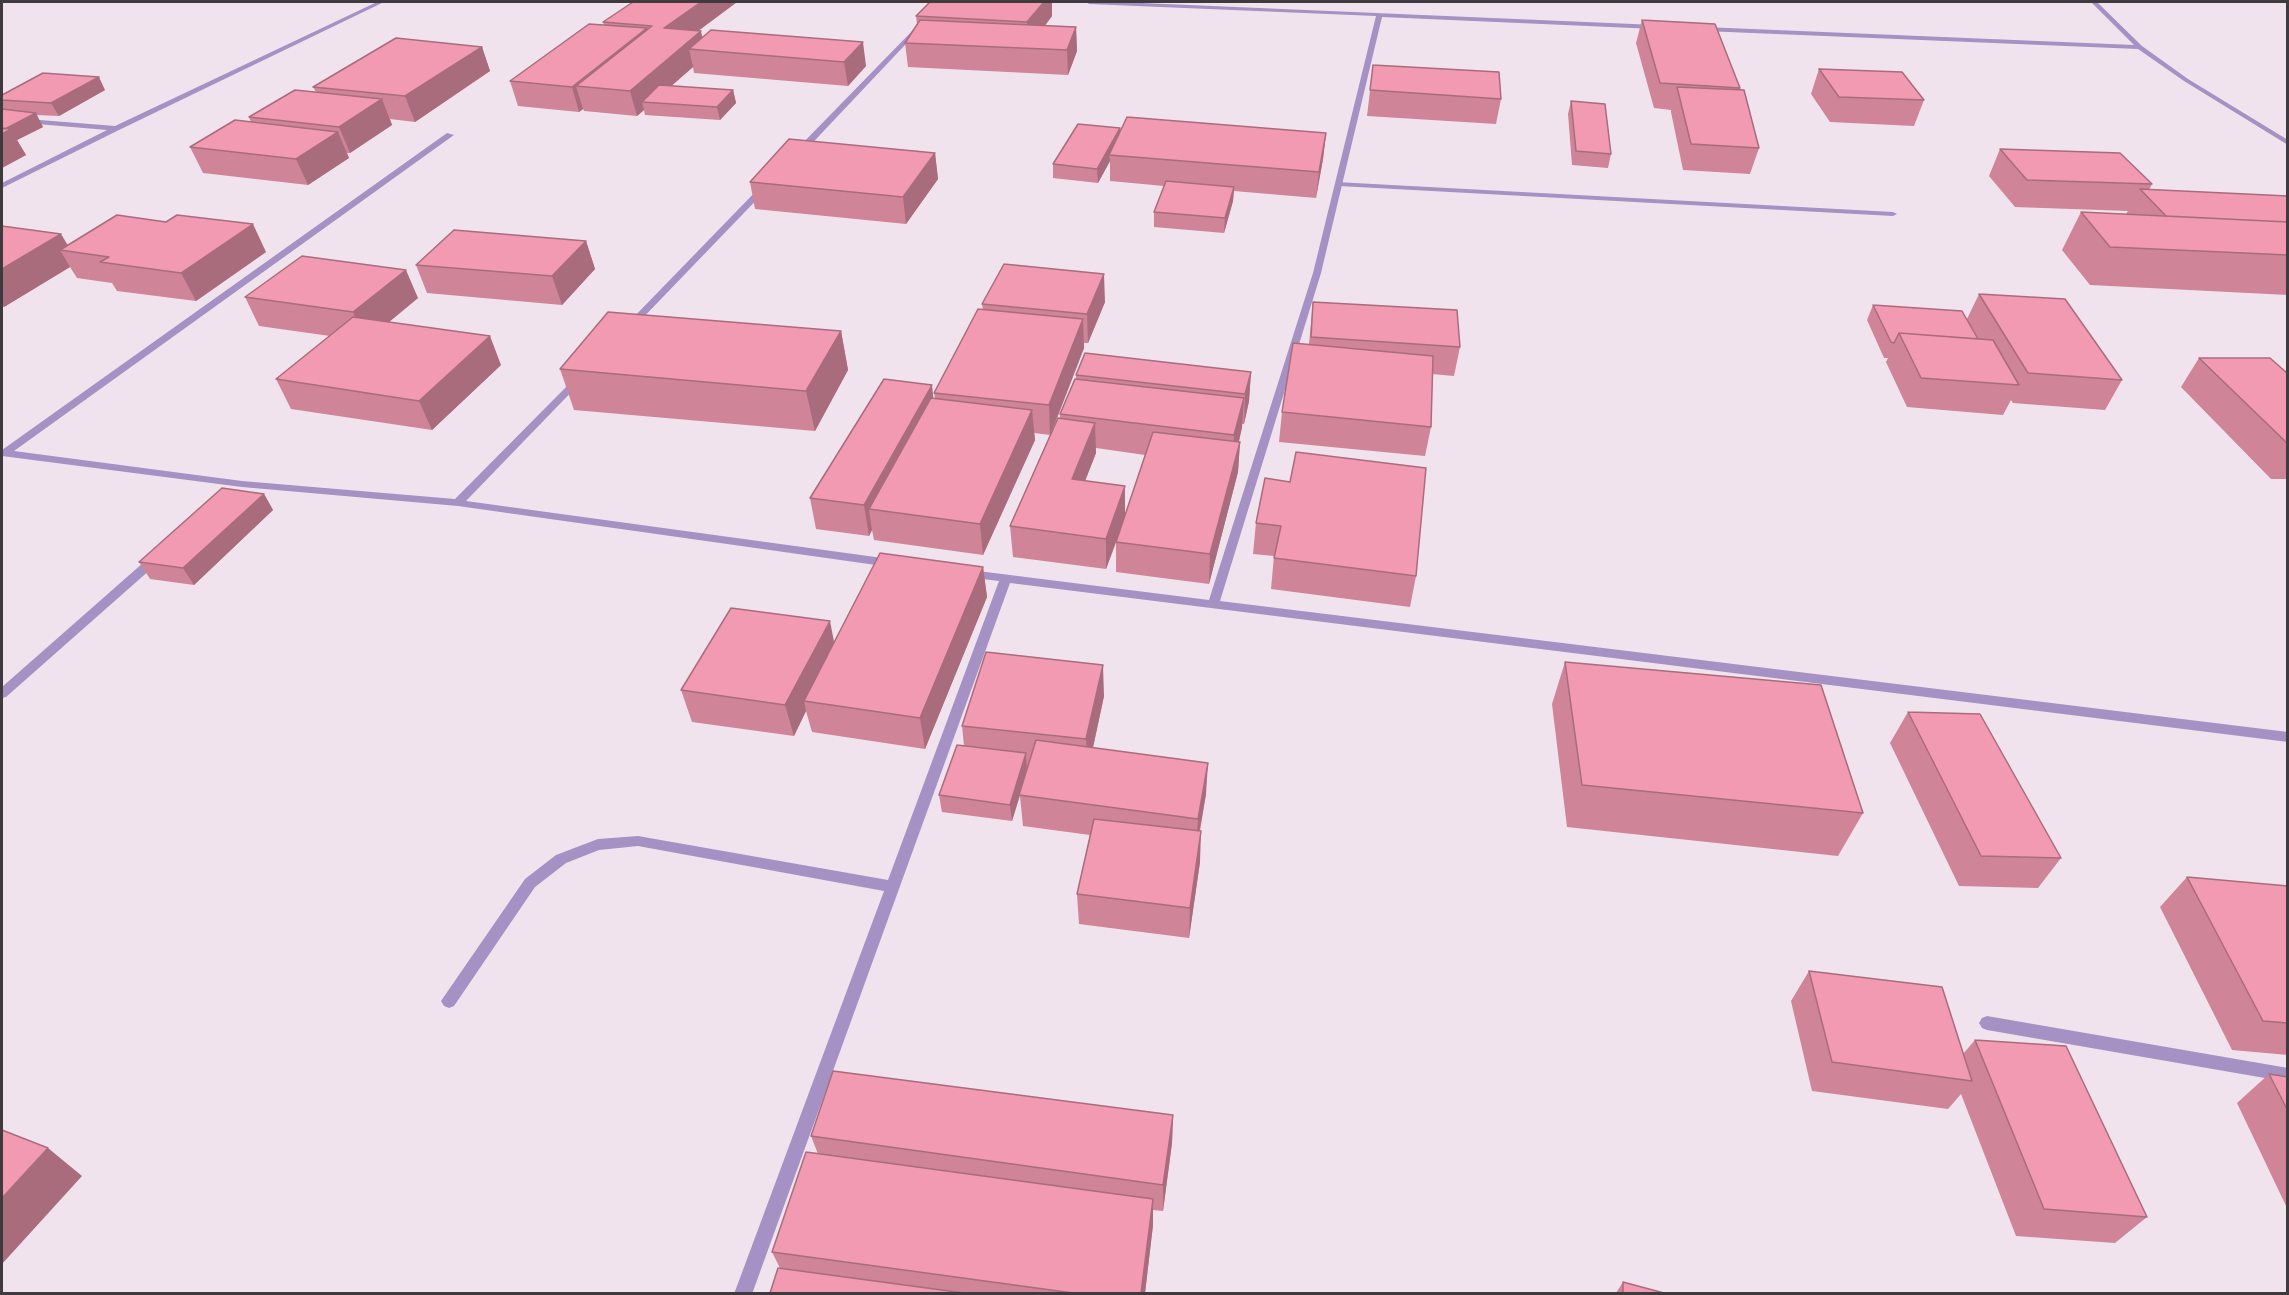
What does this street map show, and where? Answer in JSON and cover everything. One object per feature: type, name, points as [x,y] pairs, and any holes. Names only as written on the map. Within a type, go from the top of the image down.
[{"type":"street","points":[[2,186],[116,128],[381,2]]},
{"type":"street","points":[[1089,2],[1662,27]]},
{"type":"street","points":[[2094,2],[2140,47],[2186,80],[2288,143]]},
{"type":"street","points":[[1213,604],[1317,273],[1379,15]]},
{"type":"street","points":[[796,155],[927,18]]},
{"type":"street","points":[[1697,29],[2140,47]]},
{"type":"street","points":[[2,119],[116,128]]},
{"type":"street","points":[[3,453],[450,135]]},
{"type":"street","points":[[623,333],[771,180]]},
{"type":"street","points":[[1339,184],[1893,214]]},
{"type":"street","points":[[458,503],[582,376]]},
{"type":"street","points":[[3,453],[238,488],[458,503],[901,564]]},
{"type":"street","points":[[2,694],[162,554]]},
{"type":"street","points":[[959,572],[2288,737]]},
{"type":"street","points":[[743,1293],[1006,579]]},
{"type":"street","points":[[449,1001],[530,883],[561,859],[598,845],[638,841],[892,887]]},
{"type":"street","points":[[1987,1023],[2288,1074]]},
{"type":"building","points":[[633,2],[701,2],[664,28],[701,31],[630,91],[576,86],[652,26],[603,22]]},
{"type":"building","points":[[930,2],[1044,2],[1027,22],[916,16]]},
{"type":"building","points":[[920,20],[1076,27],[1067,50],[905,43]]},
{"type":"building","points":[[1642,20],[1715,24],[1740,88],[1660,83]]},
{"type":"building","points":[[589,24],[647,28],[572,87],[510,81]]},
{"type":"building","points":[[711,30],[863,42],[844,62],[689,49]]},
{"type":"building","points":[[396,38],[482,47],[405,96],[313,87]]},
{"type":"building","points":[[1373,65],[1499,72],[1501,99],[1370,90]]},
{"type":"building","points":[[1819,69],[1902,72],[1924,100],[1839,97]]},
{"type":"building","points":[[43,73],[99,77],[51,103],[2,100],[2,95]]},
{"type":"building","points":[[659,85],[733,90],[717,107],[642,102]]},
{"type":"building","points":[[1677,87],[1744,90],[1759,148],[1691,144]]},
{"type":"building","points":[[295,90],[382,99],[339,127],[249,117]]},
{"type":"building","points":[[1571,101],[1605,104],[1611,154],[1576,151]]},
{"type":"building","points":[[2,109],[36,113],[5,129],[2,128]]},
{"type":"building","points":[[1127,117],[1326,133],[1319,172],[1109,155]]},
{"type":"building","points":[[235,120],[338,132],[296,159],[190,147]]},
{"type":"building","points":[[1078,124],[1120,128],[1097,169],[1053,164]]},
{"type":"building","points":[[2,128],[11,129],[2,134]]},
{"type":"building","points":[[789,139],[935,153],[903,197],[750,182]]},
{"type":"building","points":[[2000,149],[2120,153],[2152,184],[2027,180]]},
{"type":"building","points":[[1166,181],[1234,187],[1225,218],[1154,212]]},
{"type":"building","points":[[2140,189],[2288,196],[2288,222],[2166,216]]},
{"type":"building","points":[[2081,212],[2288,222],[2288,255],[2110,247]]},
{"type":"building","points":[[117,215],[166,222],[177,215],[253,224],[181,273],[100,262],[109,257],[60,250]]},
{"type":"building","points":[[2,226],[61,234],[2,269]]},
{"type":"building","points":[[454,230],[586,241],[552,276],[416,265]]},
{"type":"building","points":[[302,256],[406,270],[353,312],[245,297]]},
{"type":"building","points":[[1004,264],[1104,274],[1087,314],[982,304]]},
{"type":"building","points":[[1979,294],[2065,299],[2122,380],[2028,373]]},
{"type":"building","points":[[1313,302],[1457,310],[1460,347],[1311,337]]},
{"type":"building","points":[[1873,305],[1962,311],[1978,339],[1899,333],[1894,343],[1891,342]]},
{"type":"building","points":[[978,309],[1083,319],[1049,405],[934,393]]},
{"type":"building","points":[[608,312],[841,331],[806,391],[560,369]]},
{"type":"building","points":[[353,317],[490,336],[419,401],[276,379]]},
{"type":"building","points":[[1899,333],[1993,340],[2019,385],[1921,378]]},
{"type":"building","points":[[1293,343],[1433,356],[1431,427],[1282,412]]},
{"type":"building","points":[[1085,353],[1251,372],[1245,394],[1076,375]]},
{"type":"building","points":[[2199,358],[2270,358],[2288,374],[2288,444]]},
{"type":"building","points":[[884,379],[932,385],[864,505],[810,498]]},
{"type":"building","points":[[1075,379],[1244,398],[1234,435],[1060,414]]},
{"type":"building","points":[[931,398],[1032,410],[980,524],[869,509]]},
{"type":"building","points":[[1058,418],[1095,423],[1072,479],[1125,486],[1106,539],[1010,526]]},
{"type":"building","points":[[1153,432],[1240,442],[1210,554],[1116,542]]},
{"type":"building","points":[[1296,452],[1426,468],[1416,576],[1274,558],[1281,526],[1256,523],[1265,478],[1290,482]]},
{"type":"building","points":[[222,488],[264,494],[183,568],[139,562]]},
{"type":"building","points":[[880,553],[983,567],[920,718],[804,701]]},
{"type":"building","points":[[731,608],[830,621],[785,705],[681,690]]},
{"type":"building","points":[[986,652],[1103,665],[1086,739],[962,726]]},
{"type":"building","points":[[1565,662],[1821,685],[1863,813],[1582,785]]},
{"type":"building","points":[[1908,712],[1980,714],[2061,858],[1981,856]]},
{"type":"building","points":[[1036,740],[1208,763],[1198,819],[1019,795]]},
{"type":"building","points":[[957,745],[1026,753],[1010,805],[939,795]]},
{"type":"building","points":[[1094,819],[1201,831],[1190,908],[1077,894]]},
{"type":"building","points":[[2187,877],[2288,886],[2288,1023],[2263,1021]]},
{"type":"building","points":[[1809,971],[1942,987],[1972,1081],[1832,1062]]},
{"type":"building","points":[[1975,1040],[2066,1046],[2147,1217],[2044,1209]]},
{"type":"building","points":[[833,1071],[1173,1115],[1163,1185],[811,1136]]},
{"type":"building","points":[[2269,1074],[2288,1077],[2288,1111]]},
{"type":"building","points":[[2,1130],[48,1148],[2,1198]]},
{"type":"building","points":[[806,1152],[1153,1199],[1141,1293],[1073,1293],[772,1252]]},
{"type":"building","points":[[778,1268],[964,1293],[770,1293]]},
{"type":"building","points":[[1623,1282],[1664,1293],[1623,1293]]}]
